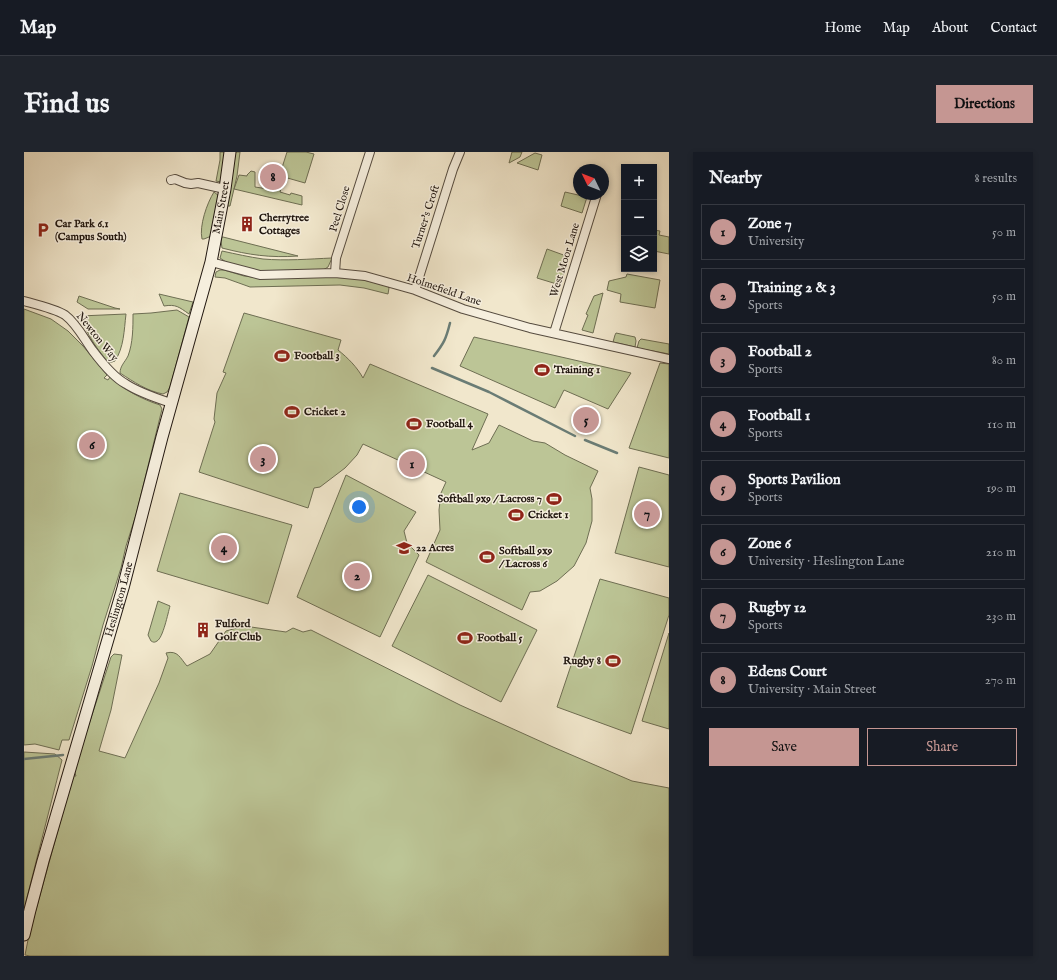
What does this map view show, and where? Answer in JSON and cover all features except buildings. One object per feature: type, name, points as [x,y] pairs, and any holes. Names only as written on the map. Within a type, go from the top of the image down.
[{"type":"street","name":"Main Street","points":[[211,262],[225,189],[230,152]]},
{"type":"street","name":"Peel Close","points":[[335,272],[336,258],[370,152]]},
{"type":"street","name":"Turner's Croft","points":[[415,290],[453,169],[460,152]]},
{"type":"street","points":[[171,180],[175,179],[185,183],[198,183],[225,189]]},
{"type":"street","name":"West Moor Lane","points":[[554,333],[595,200]]},
{"type":"street","name":"Holmefield Lane","points":[[211,262],[260,275],[335,272],[366,276],[415,290],[463,309],[537,330],[669,358]]},
{"type":"street","name":"Heslington Lane","points":[[24,935],[43,860],[123,588],[171,403],[211,262]]},
{"type":"street","name":"Newton Way","points":[[24,301],[64,315],[76,327],[97,356],[112,373],[125,384],[157,399],[171,403]]},
{"type":"green space","points":[[220,152],[225,152],[221,182],[216,181]]},
{"type":"green space","points":[[234,152],[240,152],[237,176],[230,206],[227,206]]},
{"type":"green space","points":[[287,152],[306,152],[314,154],[305,183],[284,177],[280,174]]},
{"type":"green space","points":[[512,152],[522,152],[520,157],[509,163]]},
{"type":"green space","points":[[535,153],[542,155],[538,170],[517,163]]},
{"type":"green space","points":[[274,170],[284,179],[280,192],[302,196],[302,205],[234,189],[239,175],[247,176],[251,171],[255,172],[255,187],[268,189],[270,172]]},
{"type":"green space","points":[[214,192],[219,196],[211,235],[202,239],[201,234],[204,215]]},
{"type":"green space","points":[[565,192],[573,194],[573,200],[586,200],[582,213],[561,206]]},
{"type":"green space","points":[[657,230],[660,231],[659,235],[669,237],[669,254],[657,252]]},
{"type":"green space","points":[[222,237],[298,256],[278,257],[222,248]]},
{"type":"green space","points":[[547,249],[569,257],[560,285],[537,278]]},
{"type":"green space","points":[[222,251],[272,260],[332,258],[328,267],[323,270],[261,271],[248,269],[226,262],[220,258]]},
{"type":"green space","points":[[220,270],[260,278],[330,277],[360,279],[387,286],[389,288],[388,294],[364,288],[340,285],[250,287],[225,278],[215,277],[216,272]]},
{"type":"green space","points":[[627,274],[660,280],[655,308],[620,302],[621,294],[607,290],[609,281],[626,277]]},
{"type":"green space","points":[[603,293],[593,333],[582,330],[588,315],[586,314],[594,296]]},
{"type":"green space","points":[[159,294],[193,302],[189,314],[172,305],[164,306]]},
{"type":"green space","points":[[79,296],[120,309],[88,309],[77,302]]},
{"type":"green space","points":[[24,309],[51,319],[68,331],[83,346],[107,375],[104,378],[108,380],[110,377],[134,394],[160,405],[162,409],[136,515],[92,666],[69,740],[62,740],[59,750],[35,744],[24,745]]},
{"type":"green space","points":[[177,310],[189,317],[170,387],[167,392],[163,394],[141,386],[120,373],[120,371],[128,356],[131,346],[133,314]]},
{"type":"green space","points":[[244,313],[341,340],[338,350],[352,363],[363,378],[370,364],[488,414],[472,450],[489,443],[499,425],[533,441],[545,443],[565,455],[598,471],[590,488],[592,499],[592,521],[586,543],[574,566],[557,581],[540,591],[530,592],[522,610],[426,562],[440,530],[439,510],[441,493],[446,482],[363,444],[357,455],[345,468],[320,487],[314,488],[308,508],[199,472],[215,422],[214,419],[217,393],[226,373],[223,372]]},
{"type":"green space","points":[[126,314],[123,339],[118,356],[115,361],[109,363],[92,340],[80,316]]},
{"type":"green space","points":[[616,333],[635,337],[635,347],[613,342]]},
{"type":"green space","name":"Training 1","points":[[474,337],[631,373],[608,409],[564,390],[555,408],[460,366]]},
{"type":"green space","points":[[641,339],[669,344],[669,354],[637,348]]},
{"type":"green space","points":[[660,363],[669,364],[669,458],[629,448]]},
{"type":"green space","points":[[639,467],[669,475],[669,567],[615,553]]},
{"type":"green space","points":[[346,475],[416,512],[404,531],[407,543],[419,555],[380,637],[297,597]]},
{"type":"green space","points":[[180,493],[292,525],[268,604],[157,571]]},
{"type":"green space","name":"Football 5","points":[[428,575],[537,630],[501,702],[392,646]]},
{"type":"green space","name":"Rugby 8","points":[[600,579],[669,598],[669,615],[631,734],[557,707]]},
{"type":"green space","points":[[158,601],[170,606],[161,635],[157,641],[154,642],[151,641],[148,635]]},
{"type":"green space","name":"Fulford Golf Club","points":[[244,626],[286,632],[293,628],[303,632],[311,630],[460,705],[553,747],[632,781],[669,788],[669,956],[25,955],[29,935],[73,776],[76,776],[74,770],[111,657],[114,654],[122,655],[111,710],[99,751],[125,758],[159,683],[168,658],[166,653],[170,652],[176,654],[187,666],[210,654],[226,631]]},
{"type":"green space","points":[[669,633],[669,729],[642,721]]},
{"type":"green space","points":[[24,752],[55,754],[62,760],[24,909]]},
{"type":"waterway","points":[[434,356],[444,341],[450,323]]},
{"type":"waterway","points":[[432,368],[489,392],[575,436]]},
{"type":"waterway","points":[[585,440],[617,453]]},
{"type":"waterway","points":[[24,759],[63,755]]},
{"type":"place","name":"Edens Court","points":[[273,177]]},
{"type":"place","name":"Cherrytree Cottages","points":[[247,224]]},
{"type":"place","name":"Car Park 6.1 (Campus South)","points":[[43,230]]},
{"type":"place","name":"Football 3","points":[[282,356]]},
{"type":"place","name":"Training 1","points":[[542,370]]},
{"type":"place","name":"Cricket 2","points":[[292,412]]},
{"type":"place","name":"Sports Pavilion","points":[[586,420]]},
{"type":"place","name":"Football 4","points":[[414,424]]},
{"type":"place","name":"Zone 6","points":[[92,445]]},
{"type":"place","name":"Football 2","points":[[263,459]]},
{"type":"place","name":"Zone 7","points":[[412,464]]},
{"type":"place","name":"Softball 9x9 / Lacross 7","points":[[554,499]]},
{"type":"place","name":"Rugby 12","points":[[647,514]]},
{"type":"place","name":"Cricket 1","points":[[516,515]]},
{"type":"place","name":"Football 1","points":[[224,548]]},
{"type":"place","name":"22 Acres","points":[[404,548]]},
{"type":"place","name":"Softball 9x9 / Lacross 6","points":[[487,557]]},
{"type":"place","name":"Training 2 & 3","points":[[357,576]]},
{"type":"place","name":"Fulford Golf Club","points":[[203,630]]},
{"type":"place","name":"Football 5","points":[[465,638]]},
{"type":"place","name":"Rugby 8","points":[[613,661]]}]
